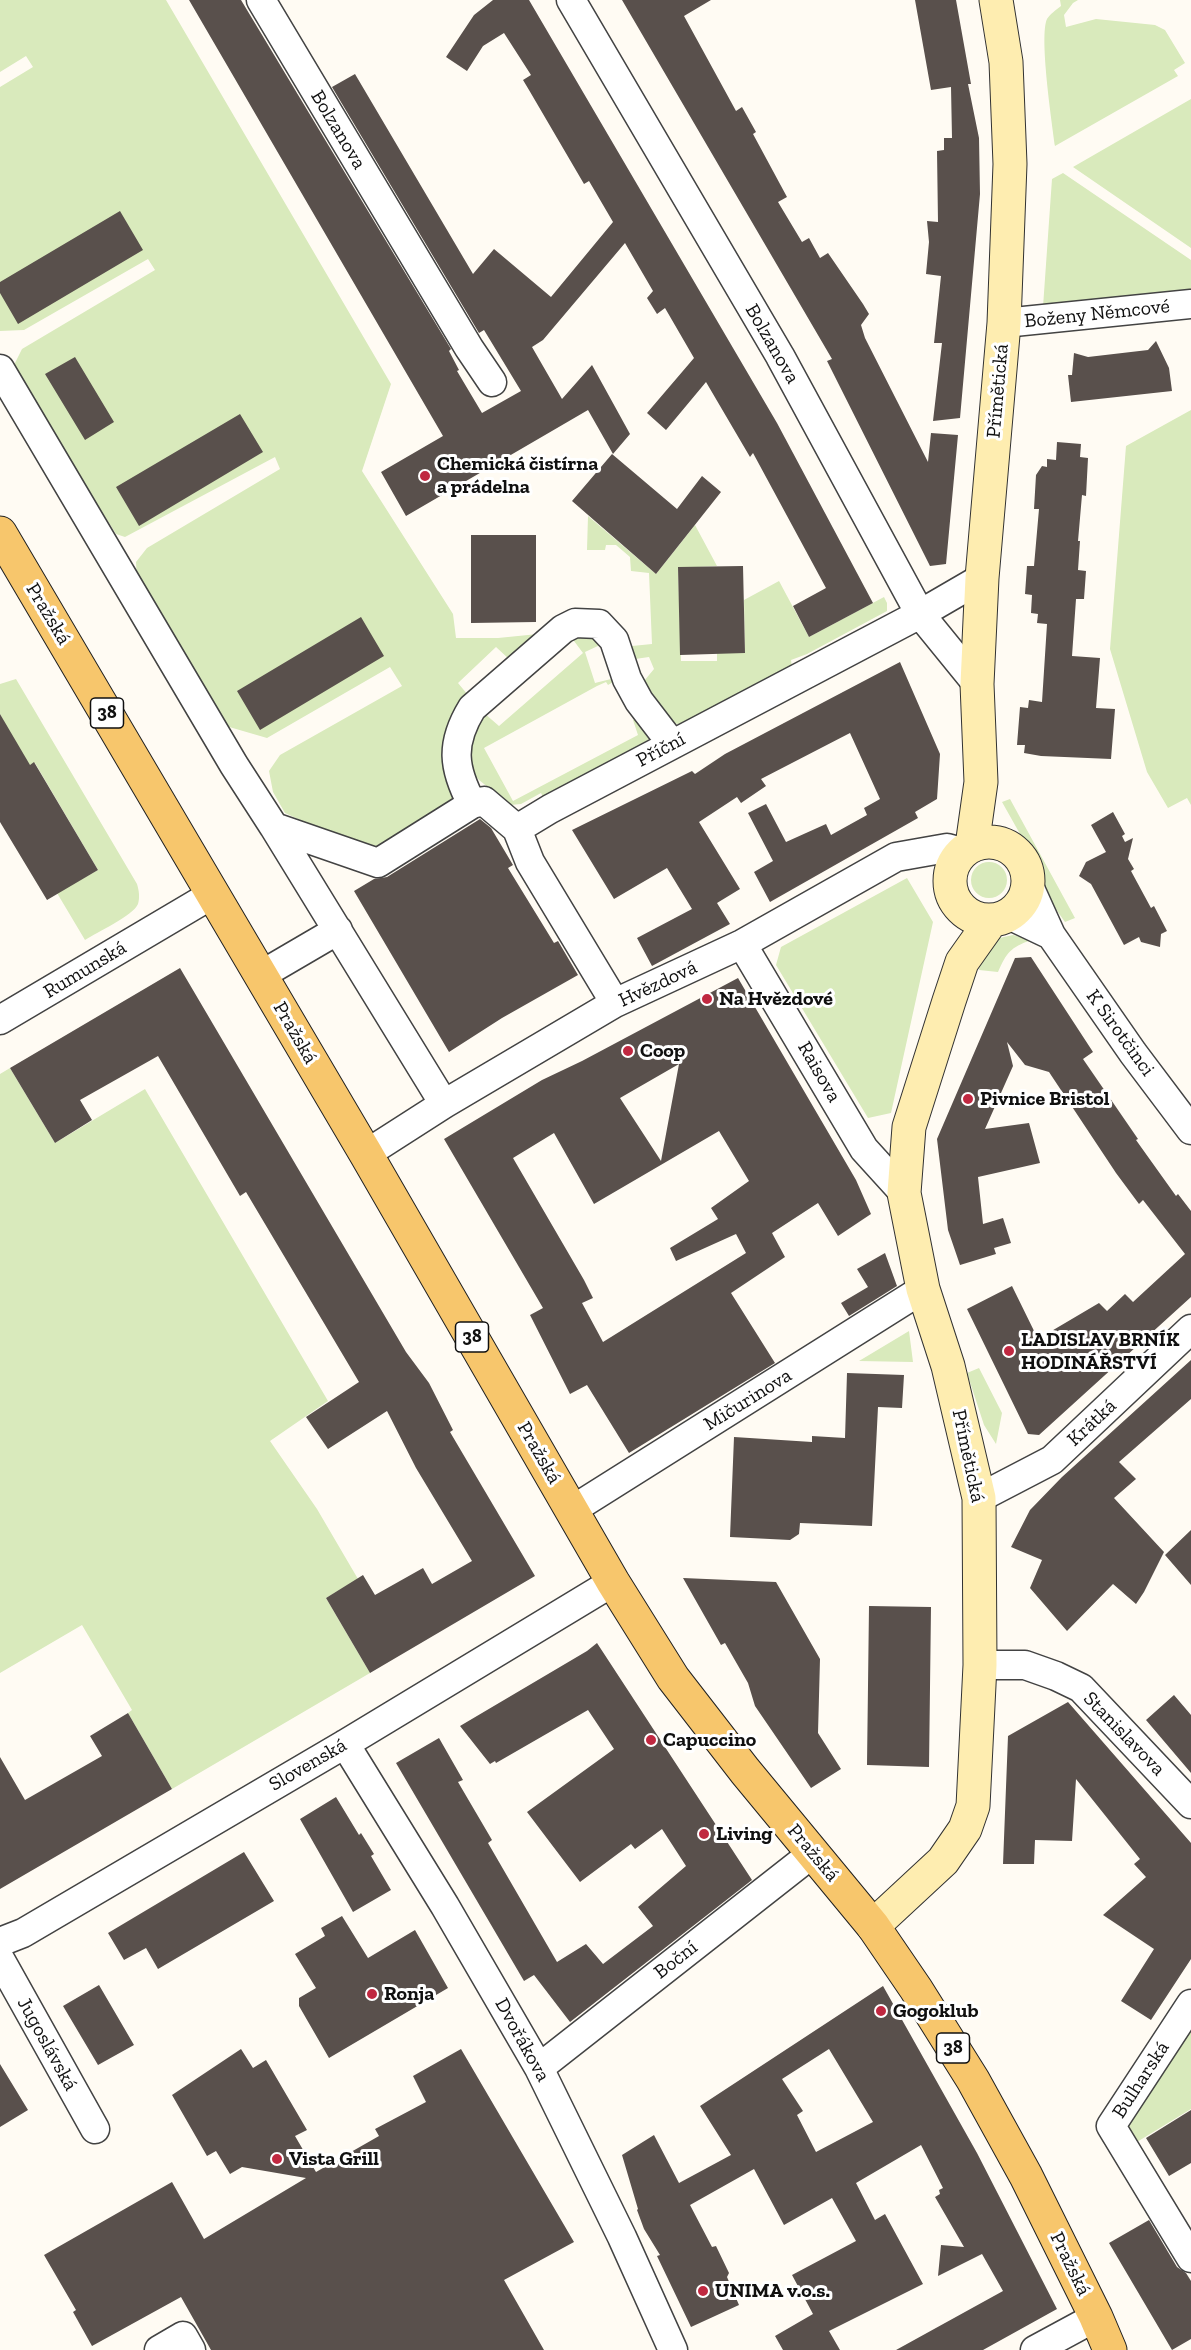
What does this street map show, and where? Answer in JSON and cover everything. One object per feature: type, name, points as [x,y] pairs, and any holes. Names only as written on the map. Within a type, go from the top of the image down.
[{"type":"main road","name":"Přímětická","points":[[967,849],[981,782],[977,684],[982,578],[1004,323],[1010,164],[1006,62],[996,0]]},
{"type":"main road","name":"Pražská","points":[[0,533],[366,1154],[613,1582],[673,1678],[873,1926],[973,2080],[1026,2176],[1110,2350]]},
{"type":"main road","name":"Přímětická","points":[[981,782],[1011,848]]},
{"type":"main road","points":[[985,842],[998,843],[1011,848],[1024,864],[1028,884],[1025,896],[1018,907],[1000,918],[970,916],[955,901],[950,889],[953,864],[967,849],[985,842]]},
{"type":"main road","name":"Přímětická","points":[[955,901],[962,962]]},
{"type":"main road","name":"Přímětická","points":[[873,1926],[943,1861],[965,1829],[973,1806],[980,1665],[980,1498],[948,1366],[923,1289],[904,1193],[909,1127],[962,962],[1000,918]]},
{"type":"street","name":"Bolzanova","points":[[261,0],[469,348],[492,382]]},
{"type":"street","name":"Bolzanova","points":[[571,0],[780,356],[920,614],[977,684]]},
{"type":"street","name":"Boženy Němcové","points":[[1004,323],[1191,304]]},
{"type":"street","points":[[0,369],[234,765],[444,1104]]},
{"type":"street","name":"Příční","points":[[517,829],[550,809],[920,614],[982,578]]},
{"type":"street","points":[[472,804],[460,782],[456,766],[455,754],[464,720],[472,708],[563,629],[575,623],[600,624],[614,640],[627,679],[635,694],[672,744]]},
{"type":"street","points":[[274,827],[378,863],[472,804],[484,801],[517,829],[530,862],[615,1003]]},
{"type":"street","name":"Hvězdová","points":[[366,1154],[444,1104],[615,1003],[742,945],[896,856],[947,848],[967,849]]},
{"type":"street","name":"K Sirotčinci","points":[[1028,884],[1051,935],[1133,1053],[1191,1130]]},
{"type":"street","name":"Rumunská","points":[[0,1020],[213,894]]},
{"type":"street","name":"K Sirotčinci","points":[[1000,918],[1051,935]]},
{"type":"street","points":[[261,975],[338,930]]},
{"type":"street","name":"Raisova","points":[[742,945],[864,1149],[904,1193]]},
{"type":"street","name":"Mičurinova","points":[[572,1510],[923,1289]]},
{"type":"street","name":"Krátká","points":[[980,1498],[1052,1460],[1191,1329]]},
{"type":"street","name":"Slovenská","points":[[0,1942],[23,1933],[345,1744],[613,1582]]},
{"type":"street","name":"Stanislavova","points":[[980,1665],[1024,1665],[1081,1688],[1191,1803]]},
{"type":"street","name":"Dvořákova","points":[[345,1744],[445,1906],[539,2068],[622,2237],[673,2350]]},
{"type":"street","name":"Boční","points":[[539,2068],[813,1853]]},
{"type":"street","name":"Jugoslávská","points":[[0,1959],[94,2129]]},
{"type":"street","name":"Bulharská","points":[[1191,2004],[1111,2126],[1191,2258]]},
{"type":"street","points":[[1035,2350],[1096,2317]]},
{"type":"street","points":[[159,2350],[183,2336],[191,2350]]},
{"type":"green space","points":[[0,0],[166,0],[391,384],[362,471],[453,614],[456,638],[498,638],[538,634],[510,660],[496,647],[458,683],[468,695],[447,761],[453,798],[451,805],[388,848],[367,851],[285,813],[273,792],[269,771],[280,755],[402,686],[390,667],[267,738],[219,724],[137,582],[136,562],[147,548],[280,469],[275,457],[125,537],[116,534],[16,377],[14,365],[22,349],[155,270],[148,259],[24,330],[0,331],[0,87],[33,67],[26,56],[0,72]]},
{"type":"green space","points":[[1060,0],[1078,0],[1064,15],[1066,27],[1096,19],[1155,25],[1165,30],[1185,63],[1174,70],[1178,76],[1055,146],[1044,43],[1047,19],[1061,6]]},
{"type":"green space","points":[[1191,99],[1191,248],[1073,167]]},
{"type":"green space","points":[[1063,173],[1191,260],[1191,290],[1043,307],[1052,179]]},
{"type":"green space","points":[[1191,410],[1191,805],[1187,798],[1168,808],[1147,772],[1110,649],[1126,446]]},
{"type":"green space","points":[[588,516],[656,574],[695,525],[717,566],[678,568],[681,661],[717,661],[717,653],[745,653],[744,600],[779,581],[809,637],[884,597],[887,611],[807,654],[791,660],[792,667],[683,725],[673,723],[644,681],[654,669],[649,657],[635,659],[632,646],[652,644],[649,573],[631,571],[630,557],[616,545],[606,545],[605,550],[587,550]]},
{"type":"green space","points":[[579,635],[598,639],[600,645],[585,652],[595,683],[611,679],[615,681],[608,685],[606,682],[597,686],[484,748],[513,801],[638,735],[633,720],[636,719],[649,734],[648,742],[544,799],[541,793],[521,804],[510,805],[479,780],[470,769],[472,720],[484,713],[499,726],[583,653],[574,641],[574,637]]},
{"type":"green space","points":[[16,679],[138,887],[139,899],[135,909],[85,940],[57,893],[98,870],[35,763],[26,767],[0,714],[0,684]]},
{"type":"green space","points":[[1010,799],[1075,918],[1065,922],[1040,887],[1040,872],[1002,802]]},
{"type":"green space","points":[[989,862],[1002,867],[1007,880],[1002,893],[989,898],[976,893],[971,880],[976,867]]},
{"type":"green space","points":[[907,878],[933,922],[891,1113],[868,1118],[776,965],[781,947]]},
{"type":"green space","points":[[1013,935],[1031,940],[1010,951],[998,972],[979,970],[980,960],[995,939]]},
{"type":"green space","points":[[10,1068],[55,1143],[145,1089],[328,1401],[270,1441],[317,1509],[358,1579],[326,1598],[370,1673],[172,1789],[128,1713],[132,1710],[82,1625],[0,1673],[0,1074]]},
{"type":"green space","points":[[909,1331],[913,1362],[859,1361]]},
{"type":"green space","points":[[979,1368],[1002,1413],[996,1444],[984,1425],[967,1373]]},
{"type":"green space","points":[[1191,2030],[1191,2109],[1132,2145],[1125,2127]]},
{"type":"building","points":[[189,0],[241,0],[451,349],[449,351],[459,370],[457,371],[482,413],[521,391],[484,330],[479,333],[332,87],[355,74],[473,274],[494,249],[551,297],[613,222],[589,181],[584,184],[523,80],[531,75],[504,33],[483,46],[467,71],[446,57],[474,15],[493,0],[529,0],[777,423],[873,603],[809,637],[793,606],[826,588],[753,453],[750,457],[706,382],[666,430],[647,413],[694,358],[665,308],[657,314],[647,298],[653,291],[625,243],[543,340],[532,347],[562,399],[592,365],[630,434],[613,454],[588,410],[406,516],[381,472],[443,436]]},
{"type":"building","points":[[622,0],[711,0],[684,16],[736,111],[742,107],[756,132],[753,134],[787,197],[778,202],[802,242],[809,238],[820,258],[828,253],[869,314],[861,325],[865,338],[928,462],[931,433],[958,435],[946,564],[930,566],[827,361],[832,359]]},
{"type":"building","points":[[915,0],[956,0],[971,84],[968,84],[979,138],[980,194],[960,418],[933,421],[942,343],[934,343],[941,276],[926,274],[929,242],[927,221],[938,222],[937,151],[944,150],[944,138],[952,138],[951,87],[931,90]]},
{"type":"building","points":[[120,211],[143,250],[18,324],[0,293],[0,282]]},
{"type":"building","points":[[1156,341],[1169,368],[1172,391],[1071,402],[1068,375],[1072,375],[1074,353],[1088,357],[1148,350]]},
{"type":"building","points":[[75,357],[114,422],[85,440],[45,374]]},
{"type":"building","points":[[240,414],[263,452],[139,526],[116,487]]},
{"type":"building","points":[[1057,442],[1081,444],[1080,457],[1088,458],[1086,496],[1082,495],[1078,541],[1080,541],[1078,570],[1086,571],[1084,599],[1076,599],[1072,656],[1100,658],[1096,708],[1115,709],[1111,759],[1041,756],[1024,753],[1025,745],[1017,745],[1020,707],[1028,708],[1029,700],[1042,702],[1047,624],[1037,623],[1038,614],[1031,613],[1032,595],[1025,594],[1027,566],[1034,566],[1039,509],[1034,509],[1036,475],[1042,466],[1047,467],[1047,459],[1056,460]]},
{"type":"building","points":[[612,454],[677,509],[702,476],[721,492],[656,574],[572,501]]},
{"type":"building","points":[[471,535],[536,535],[536,622],[471,623]]},
{"type":"building","points":[[743,566],[745,653],[680,655],[678,567]]},
{"type":"building","points":[[361,617],[384,656],[260,730],[237,691]]},
{"type":"building","points":[[900,662],[940,754],[937,799],[915,812],[918,818],[770,902],[754,872],[773,861],[748,813],[766,804],[786,842],[826,824],[831,835],[867,815],[864,808],[880,799],[850,733],[761,779],[766,786],[741,803],[737,797],[699,822],[740,889],[717,903],[730,924],[652,966],[637,938],[692,909],[667,868],[614,899],[572,830],[692,771],[695,774],[725,754]]},
{"type":"building","points":[[0,714],[30,765],[34,762],[98,870],[47,900],[0,822]]},
{"type":"building","points":[[1113,812],[1125,834],[1122,836],[1125,842],[1133,838],[1128,859],[1134,869],[1131,871],[1151,908],[1154,906],[1167,931],[1161,934],[1160,947],[1141,942],[1139,937],[1124,945],[1091,884],[1079,876],[1086,862],[1106,852],[1091,825]]},
{"type":"building","points":[[480,819],[491,828],[513,865],[508,868],[554,943],[558,941],[578,975],[502,1018],[449,1052],[354,891],[374,879],[387,877]]},
{"type":"building","points":[[1031,957],[1093,1052],[1083,1059],[1138,1139],[1136,1140],[1176,1196],[1178,1194],[1191,1211],[1191,1297],[1039,1435],[1028,1434],[967,1309],[1012,1286],[1038,1339],[1099,1303],[1107,1311],[1125,1294],[1133,1302],[1185,1254],[1143,1200],[1139,1204],[1049,1072],[1025,1065],[1007,1042],[1013,1066],[985,1129],[1029,1123],[1040,1163],[978,1177],[983,1224],[1003,1218],[1011,1243],[994,1248],[996,1254],[960,1265],[948,1230],[937,1139],[1015,958]]},
{"type":"building","points":[[180,968],[406,1352],[429,1383],[453,1430],[450,1432],[535,1576],[370,1673],[326,1598],[363,1575],[375,1595],[423,1568],[432,1584],[472,1561],[416,1468],[387,1411],[328,1449],[306,1417],[359,1382],[246,1192],[240,1196],[158,1056],[80,1100],[92,1120],[55,1143],[10,1068]]},
{"type":"building","points":[[738,978],[856,1180],[871,1214],[838,1236],[818,1203],[772,1233],[785,1257],[731,1293],[775,1363],[629,1453],[587,1385],[570,1394],[530,1315],[543,1308],[444,1139],[542,1080]],"holes":[[[679,1064],[661,1161],[620,1098]],[[719,1131],[749,1181],[711,1208],[718,1219],[670,1248],[676,1261],[736,1234],[746,1253],[603,1342],[582,1303],[593,1298],[513,1158],[554,1133],[594,1204]]]},
{"type":"building","points":[[885,1253],[897,1286],[849,1316],[841,1303],[868,1287],[857,1269]]},
{"type":"building","points":[[1191,1360],[1191,1399],[1119,1462],[1136,1479],[1114,1498],[1164,1552],[1136,1604],[1113,1584],[1067,1631],[1030,1588],[1042,1560],[1011,1547],[1030,1510],[1062,1477]]},
{"type":"building","points":[[847,1373],[904,1375],[902,1408],[878,1407],[872,1526],[800,1523],[799,1534],[790,1540],[730,1537],[734,1437],[812,1442],[812,1436],[845,1438]]},
{"type":"building","points":[[1191,1530],[1191,1585],[1165,1555]]},
{"type":"building","points":[[683,1578],[776,1582],[820,1659],[818,1733],[841,1769],[811,1788],[755,1706],[748,1683],[725,1643],[721,1645]]},
{"type":"building","points":[[869,1606],[931,1607],[929,1767],[867,1765]]},
{"type":"building","points":[[597,1643],[752,1880],[570,2022],[534,1975],[524,1981],[396,1763],[439,1738],[463,1780],[458,1782],[492,1840],[488,1843],[557,1962],[586,1944],[603,1964],[653,1926],[638,1907],[686,1866],[662,1829],[635,1849],[631,1844],[580,1882],[527,1812],[614,1749],[588,1710],[496,1763],[495,1761],[490,1764],[460,1726]]},
{"type":"building","points":[[1174,1695],[1191,1715],[1191,1773],[1146,1720]]},
{"type":"building","points":[[1068,1702],[1191,1843],[1191,1959],[1151,2020],[1121,2001],[1154,1949],[1103,1915],[1146,1877],[1134,1864],[1140,1859],[1076,1779],[1072,1841],[1035,1840],[1034,1864],[1003,1864],[1008,1736]]},
{"type":"building","points":[[128,1713],[172,1789],[0,1889],[0,1757],[25,1800],[102,1756],[90,1736]]},
{"type":"building","points":[[336,1797],[359,1835],[361,1833],[374,1854],[371,1856],[391,1890],[353,1912],[300,1819]]},
{"type":"building","points":[[244,1852],[274,1901],[158,1969],[146,1948],[124,1960],[108,1933]]},
{"type":"building","name":"Ronja","points":[[342,1916],[368,1958],[415,1930],[448,1988],[329,2058],[299,2006],[299,1998],[316,1988],[295,1954],[325,1936],[321,1928]]},
{"type":"building","points":[[99,1985],[134,2045],[98,2065],[63,2006]]},
{"type":"building","points":[[883,1986],[977,2153],[1057,2309],[983,2350],[896,2350],[1003,2291],[982,2254],[938,2276],[941,2245],[964,2247],[935,2197],[943,2188],[921,2145],[856,2183],[875,2220],[885,2214],[923,2284],[829,2331],[840,2350],[783,2350],[775,2336],[813,2314],[792,2275],[856,2241],[832,2198],[784,2225],[754,2169],[690,2205],[712,2247],[716,2246],[729,2273],[727,2277],[739,2305],[691,2327],[657,2256],[660,2255],[644,2229],[622,2155],[654,2135],[679,2183],[731,2155],[700,2106]],"holes":[[[829,2049],[873,2122],[816,2152],[797,2115],[803,2111],[782,2079]]]},
{"type":"building","points":[[241,2049],[253,2068],[266,2060],[307,2130],[295,2136],[316,2172],[379,2136],[375,2129],[426,2102],[413,2076],[461,2049],[574,2242],[504,2280],[544,2350],[211,2350],[181,2297],[92,2346],[73,2312],[76,2310],[44,2255],[172,2182],[204,2239],[306,2178],[242,2167],[230,2174],[216,2151],[207,2156],[172,2095]]},
{"type":"building","points":[[0,2064],[28,2110],[0,2127]]},
{"type":"building","points":[[1191,2110],[1191,2163],[1169,2176],[1146,2138]]},
{"type":"building","points":[[1149,2220],[1177,2267],[1186,2273],[1191,2281],[1191,2339],[1172,2350],[1109,2243]]},
{"type":"place","name":"Chemická čistírna a prádelna","points":[[425,476]]},
{"type":"place","name":"Na Hvězdové","points":[[707,999]]},
{"type":"place","name":"Coop","points":[[628,1051]]},
{"type":"place","name":"Pivnice Bristol","points":[[968,1099]]},
{"type":"place","name":"LADISLAV BRNÍK HODINÁŘSTVÍ","points":[[1009,1351]]},
{"type":"place","name":"Capuccino","points":[[651,1740]]},
{"type":"place","name":"Living","points":[[704,1834]]},
{"type":"place","name":"Ronja","points":[[372,1994]]},
{"type":"place","name":"Gogoklub","points":[[881,2011]]},
{"type":"place","name":"Vista Grill","points":[[277,2159]]},
{"type":"place","name":"UNIMA v.o.s.","points":[[703,2291]]}]
